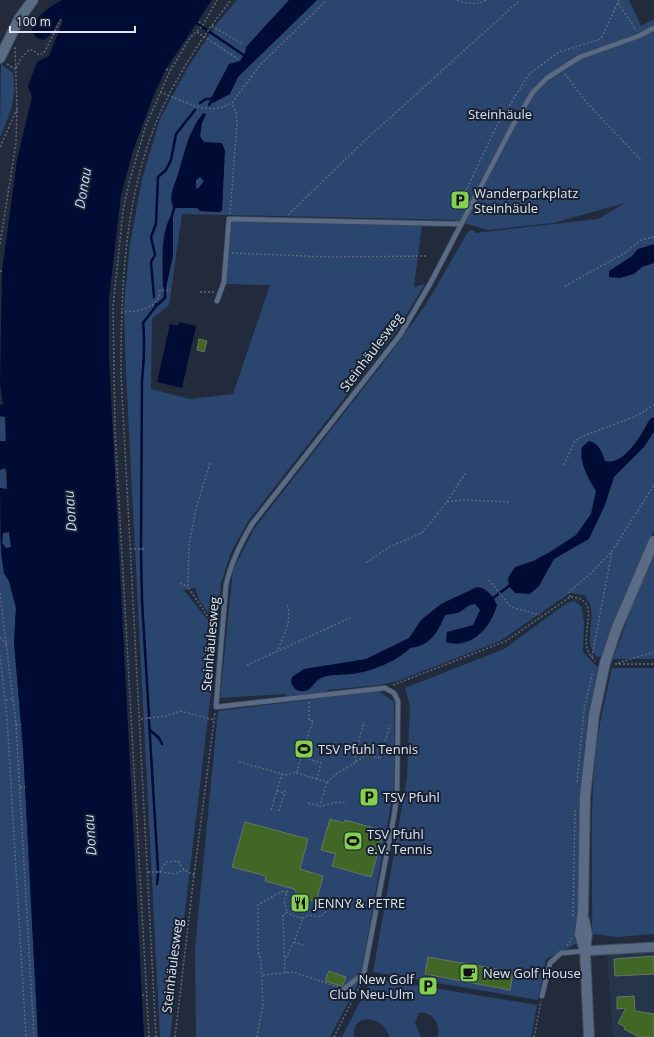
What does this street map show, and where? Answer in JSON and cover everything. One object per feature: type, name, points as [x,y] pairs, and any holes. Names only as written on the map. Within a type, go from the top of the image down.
[{"type":"street","points":[[0,48],[10,36],[33,0]]},
{"type":"street","points":[[2,60],[10,36]]},
{"type":"street","points":[[589,1037],[585,951],[580,934],[583,912],[585,797],[594,715],[605,663],[616,630],[654,541]]},
{"type":"street","points":[[585,951],[654,947]]},
{"type":"lane","name":"Steinhäulesweg","points":[[385,688],[309,698],[216,707],[226,585],[235,552],[252,524],[400,335],[430,284],[471,204],[533,92],[560,68],[580,57],[639,36],[654,28]]},
{"type":"lane","points":[[462,200],[471,204]]},
{"type":"lane","points":[[217,301],[224,282],[229,219],[461,224]]},
{"type":"lane","points":[[344,989],[364,973],[398,794],[398,701],[394,693],[385,688]]},
{"type":"lane","points":[[542,996],[550,963],[561,953],[585,951]]},
{"type":"path","points":[[149,1037],[117,494],[114,430],[113,307],[118,246],[129,183],[146,125],[170,71],[190,38],[203,25],[217,0]]},
{"type":"path","points":[[156,1037],[121,374],[121,312],[128,238],[139,174],[158,118],[189,58],[231,0]]},
{"type":"path","points":[[160,92],[169,97],[197,107],[212,109],[223,107],[232,103],[260,65],[327,0]]},
{"type":"path","points":[[457,0],[471,4],[480,4],[487,0]]},
{"type":"path","points":[[282,220],[361,144],[520,0]]},
{"type":"path","points":[[618,4],[639,36]]},
{"type":"path","points":[[0,244],[16,143],[17,107],[15,69],[20,58],[29,50],[33,50],[38,54],[44,53],[61,19]]},
{"type":"path","points":[[199,22],[203,25]]},
{"type":"path","points":[[212,26],[243,44]]},
{"type":"path","points":[[198,31],[204,38],[238,59]]},
{"type":"path","points":[[2,60],[15,69]]},
{"type":"path","points":[[560,68],[586,102],[642,161]]},
{"type":"path","points":[[166,69],[170,71]]},
{"type":"path","points":[[229,219],[237,123],[236,112],[232,103]]},
{"type":"path","points":[[0,147],[17,107]]},
{"type":"path","points":[[125,182],[129,183]]},
{"type":"path","points":[[565,286],[625,253],[641,240],[654,236]]},
{"type":"path","points":[[226,253],[330,257],[426,256]]},
{"type":"path","points":[[121,312],[141,311],[154,303],[160,296],[160,290],[171,291]]},
{"type":"path","points":[[200,292],[220,292]]},
{"type":"path","points":[[109,369],[113,368]]},
{"type":"path","points":[[564,466],[575,441],[581,436],[636,416],[654,405]]},
{"type":"path","points":[[188,587],[189,544],[196,509],[210,463]]},
{"type":"path","points":[[366,563],[389,547],[422,533],[447,502],[466,472]]},
{"type":"path","points":[[570,597],[569,592],[590,574],[612,551],[654,485]]},
{"type":"path","points":[[447,502],[462,500],[511,502]]},
{"type":"path","points":[[130,549],[146,549]]},
{"type":"path","points":[[592,657],[612,551]]},
{"type":"path","points":[[489,580],[494,584],[511,607],[540,615]]},
{"type":"path","points":[[180,583],[188,587],[221,636]]},
{"type":"path","points":[[0,593],[16,724],[34,1037]]},
{"type":"path","points":[[385,688],[506,641],[540,615],[570,597],[582,599],[587,605],[587,646],[595,662]]},
{"type":"path","points":[[278,650],[289,623],[289,611],[287,604]]},
{"type":"path","points":[[247,665],[350,618]]},
{"type":"path","points":[[0,637],[7,645]]},
{"type":"path","points":[[654,652],[616,664],[654,664]]},
{"type":"path","points":[[0,655],[6,700],[26,1037]]},
{"type":"path","points":[[296,773],[313,721],[309,720],[309,698]]},
{"type":"path","points":[[6,700],[14,699]]},
{"type":"path","name":"Steinhäulesweg","points":[[175,1037],[216,707]]},
{"type":"path","points":[[140,719],[166,716],[180,711],[214,720]]},
{"type":"path","points":[[356,762],[355,755],[364,722]]},
{"type":"path","points":[[16,724],[21,725]]},
{"type":"path","points":[[320,806],[327,782],[336,774],[366,755],[380,758],[390,726]]},
{"type":"path","points":[[301,757],[321,763],[317,779]]},
{"type":"path","points":[[239,762],[282,774],[296,773],[327,782]]},
{"type":"path","points":[[271,810],[282,774]]},
{"type":"path","points":[[20,786],[25,787]]},
{"type":"path","points":[[279,811],[286,788]]},
{"type":"path","points":[[277,791],[284,794]]},
{"type":"path","points":[[308,802],[320,806],[338,802],[347,802]]},
{"type":"path","points":[[23,849],[28,849]]},
{"type":"path","points":[[160,872],[166,862],[178,861],[184,870],[194,875]]},
{"type":"path","points":[[148,872],[175,874],[184,870]]},
{"type":"path","points":[[257,1037],[263,1004],[261,960],[258,951],[258,905],[282,891],[287,891],[284,901],[287,912],[293,916],[303,918],[310,916],[321,917],[329,907]]},
{"type":"path","points":[[285,973],[283,915],[287,912]]},
{"type":"path","points":[[285,959],[294,942],[303,918]]},
{"type":"path","points":[[27,919],[32,919]]},
{"type":"path","points":[[294,942],[306,946]]},
{"type":"path","points":[[262,975],[293,972],[344,989]]},
{"type":"path","points":[[334,1037],[364,973]]},
{"type":"path","points":[[30,986],[35,986]]},
{"type":"path","points":[[534,1037],[542,996]]},
{"type":"shaded area","points":[[654,951],[654,1037],[613,1037],[607,954]]},
{"type":"green space","name":"Steinhäule","points":[[237,0],[629,0],[641,26],[654,19],[654,530],[623,598],[601,656],[597,657],[592,650],[590,643],[592,619],[589,603],[584,595],[570,593],[500,641],[398,681],[379,685],[329,690],[317,695],[288,696],[284,694],[220,698],[233,570],[254,529],[383,363],[425,306],[470,230],[475,231],[475,233],[598,219],[625,203],[553,223],[488,230],[453,220],[182,214],[169,305],[152,319],[151,389],[190,399],[233,394],[270,285],[226,284],[232,221],[422,225],[414,287],[425,284],[396,332],[249,520],[231,552],[221,583],[218,625],[200,602],[195,588],[184,590],[218,633],[170,1037],[160,1037],[126,373],[124,305],[130,244],[142,179],[160,119],[188,67],[216,25]],"holes":[[[206,114],[202,123],[200,136],[223,189],[222,210],[220,212],[200,211],[173,190],[190,134]],[[172,214],[173,256],[166,287],[163,286],[163,239]]]},
{"type":"green space","points":[[1,64],[13,73],[14,91],[10,113],[0,137]]},
{"type":"green space","points":[[200,177],[204,181],[197,189],[195,188],[196,180]]},
{"type":"green space","points":[[0,416],[5,417],[6,441],[0,441]]},
{"type":"green space","points":[[5,468],[7,490],[0,488],[0,470]]},
{"type":"green space","points":[[9,532],[11,547],[6,548],[2,543],[3,533]]},
{"type":"green space","points":[[0,540],[4,573],[9,581],[16,608],[14,642],[23,748],[38,1037],[0,1037]]},
{"type":"green space","points":[[654,556],[654,659],[613,659],[634,601]]},
{"type":"green space","name":"New Golf Club Neu-Ulm","points":[[574,601],[582,607],[584,624],[583,652],[598,668],[588,713],[584,750],[579,835],[578,943],[546,959],[538,1000],[373,972],[407,778],[410,706],[405,688],[504,649],[567,603]],"holes":[[[428,957],[513,972],[510,989],[425,975]]]},
{"type":"green space","points":[[612,668],[654,668],[654,934],[618,937],[592,934],[592,820],[594,774],[599,730]]},
{"type":"green space","points":[[379,691],[394,702],[394,787],[360,980],[330,1037],[196,1037],[195,948],[218,711]]},
{"type":"green space","name":"New Golf Club Neu-Ulm","points":[[372,978],[537,1005],[531,1037],[437,1037],[438,1027],[435,1019],[428,1014],[419,1013],[415,1023],[421,1037],[389,1037],[381,1024],[369,1019],[358,1023],[354,1029],[354,1037],[342,1037]]},
{"type":"water","name":"Donau","points":[[62,0],[212,0],[166,69],[155,92],[133,151],[121,195],[109,299],[109,358],[144,1037],[38,1037],[23,748],[14,642],[16,608],[9,581],[4,573],[1,553],[0,488],[7,489],[7,471],[5,468],[0,470],[0,441],[6,441],[5,417],[0,416],[0,404],[3,405],[0,384],[2,271],[17,160],[32,97],[28,86],[37,62],[49,56],[63,20],[59,20],[50,35],[44,40],[37,38],[32,32],[33,27],[39,17],[47,9]],"holes":[[[9,532],[11,547],[6,548],[2,543],[3,533]]]},
{"type":"water","points":[[289,0],[317,0],[238,77],[230,94],[213,103],[210,100],[229,64],[240,61],[245,53],[246,47]]},
{"type":"water","points":[[203,113],[206,114],[202,123],[200,136],[204,142],[222,143],[225,151],[222,210],[220,212],[200,211],[198,208],[174,208],[172,203],[171,198],[173,188],[186,146],[198,119]],"holes":[[[200,177],[204,181],[198,189],[196,188],[196,180]]]},
{"type":"water","points":[[172,214],[173,256],[166,287],[163,287],[164,240],[168,222]]},
{"type":"water","points":[[654,244],[654,263],[642,267],[634,274],[620,278],[609,277],[609,271],[632,256],[638,249]]},
{"type":"water","points":[[179,322],[196,326],[182,388],[157,382],[170,324],[178,326]]},
{"type":"water","points":[[654,417],[654,432],[644,447],[614,477],[605,505],[589,539],[554,559],[539,586],[530,594],[515,593],[509,586],[508,578],[515,567],[533,561],[576,535],[591,514],[596,491],[587,476],[583,464],[581,452],[582,447],[589,441],[598,446],[605,461],[619,459],[626,454],[638,440],[650,419]]},
{"type":"water","points":[[477,587],[484,589],[489,593],[497,605],[490,622],[485,629],[471,640],[455,644],[446,642],[447,632],[473,625],[480,610],[475,604],[470,605],[458,613],[445,615],[436,632],[428,641],[417,647],[410,648],[405,653],[383,665],[359,673],[332,675],[321,678],[305,691],[298,690],[292,684],[292,677],[304,669],[366,659],[409,638],[421,620],[441,604]]},
{"type":"building","points":[[199,339],[207,341],[204,352],[197,350]]},
{"type":"building","name":"TSV Pfuhl e.V. Tennis","points":[[330,819],[344,823],[345,820],[384,831],[371,877],[332,866],[336,854],[321,850]]},
{"type":"building","points":[[245,822],[308,839],[300,869],[323,876],[316,902],[300,898],[294,889],[265,881],[266,876],[232,867]]},
{"type":"building","points":[[654,956],[654,974],[615,976],[614,959]]},
{"type":"building","name":"New Golf House","points":[[428,957],[513,972],[510,990],[425,974]]},
{"type":"building","points":[[329,971],[346,977],[343,985],[341,986],[325,981]]},
{"type":"building","points":[[634,996],[635,1011],[654,1014],[654,1037],[639,1037],[624,1029],[625,1027],[618,1023],[626,1008],[617,1009],[617,997]]},
{"type":"waterway","points":[[195,22],[245,56]]},
{"type":"waterway","points":[[200,103],[206,99],[212,99]]},
{"type":"waterway","points":[[209,105],[213,99]]},
{"type":"waterway","points":[[154,297],[151,262],[155,255],[151,237],[156,224],[158,177],[166,170],[171,160],[176,134],[195,110]]},
{"type":"waterway","points":[[172,216],[175,205]]},
{"type":"waterway","points":[[156,306],[165,298],[165,285]]},
{"type":"waterway","points":[[141,547],[142,380],[144,359],[143,323],[156,304]]},
{"type":"waterway","points":[[141,551],[142,601],[149,716]]},
{"type":"waterway","points":[[493,598],[509,586]]},
{"type":"waterway","points":[[149,720],[158,870]]},
{"type":"waterway","points":[[150,730],[159,738],[162,744]]},
{"type":"waterway","points":[[157,884],[158,874]]},
{"type":"place","name":"Wanderparkplatz Steinhäule","points":[[460,200]]},
{"type":"place","name":"TSV Pfuhl Tennis","points":[[304,749]]},
{"type":"place","name":"TSV Pfuhl","points":[[369,797]]},
{"type":"place","name":"TSV Pfuhl e.V. Tennis","points":[[353,841]]},
{"type":"place","name":"JENNY & PETRE","points":[[300,903]]},
{"type":"place","name":"New Golf House","points":[[469,973]]},
{"type":"place","name":"New Golf Club Neu-Ulm","points":[[428,986]]}]
